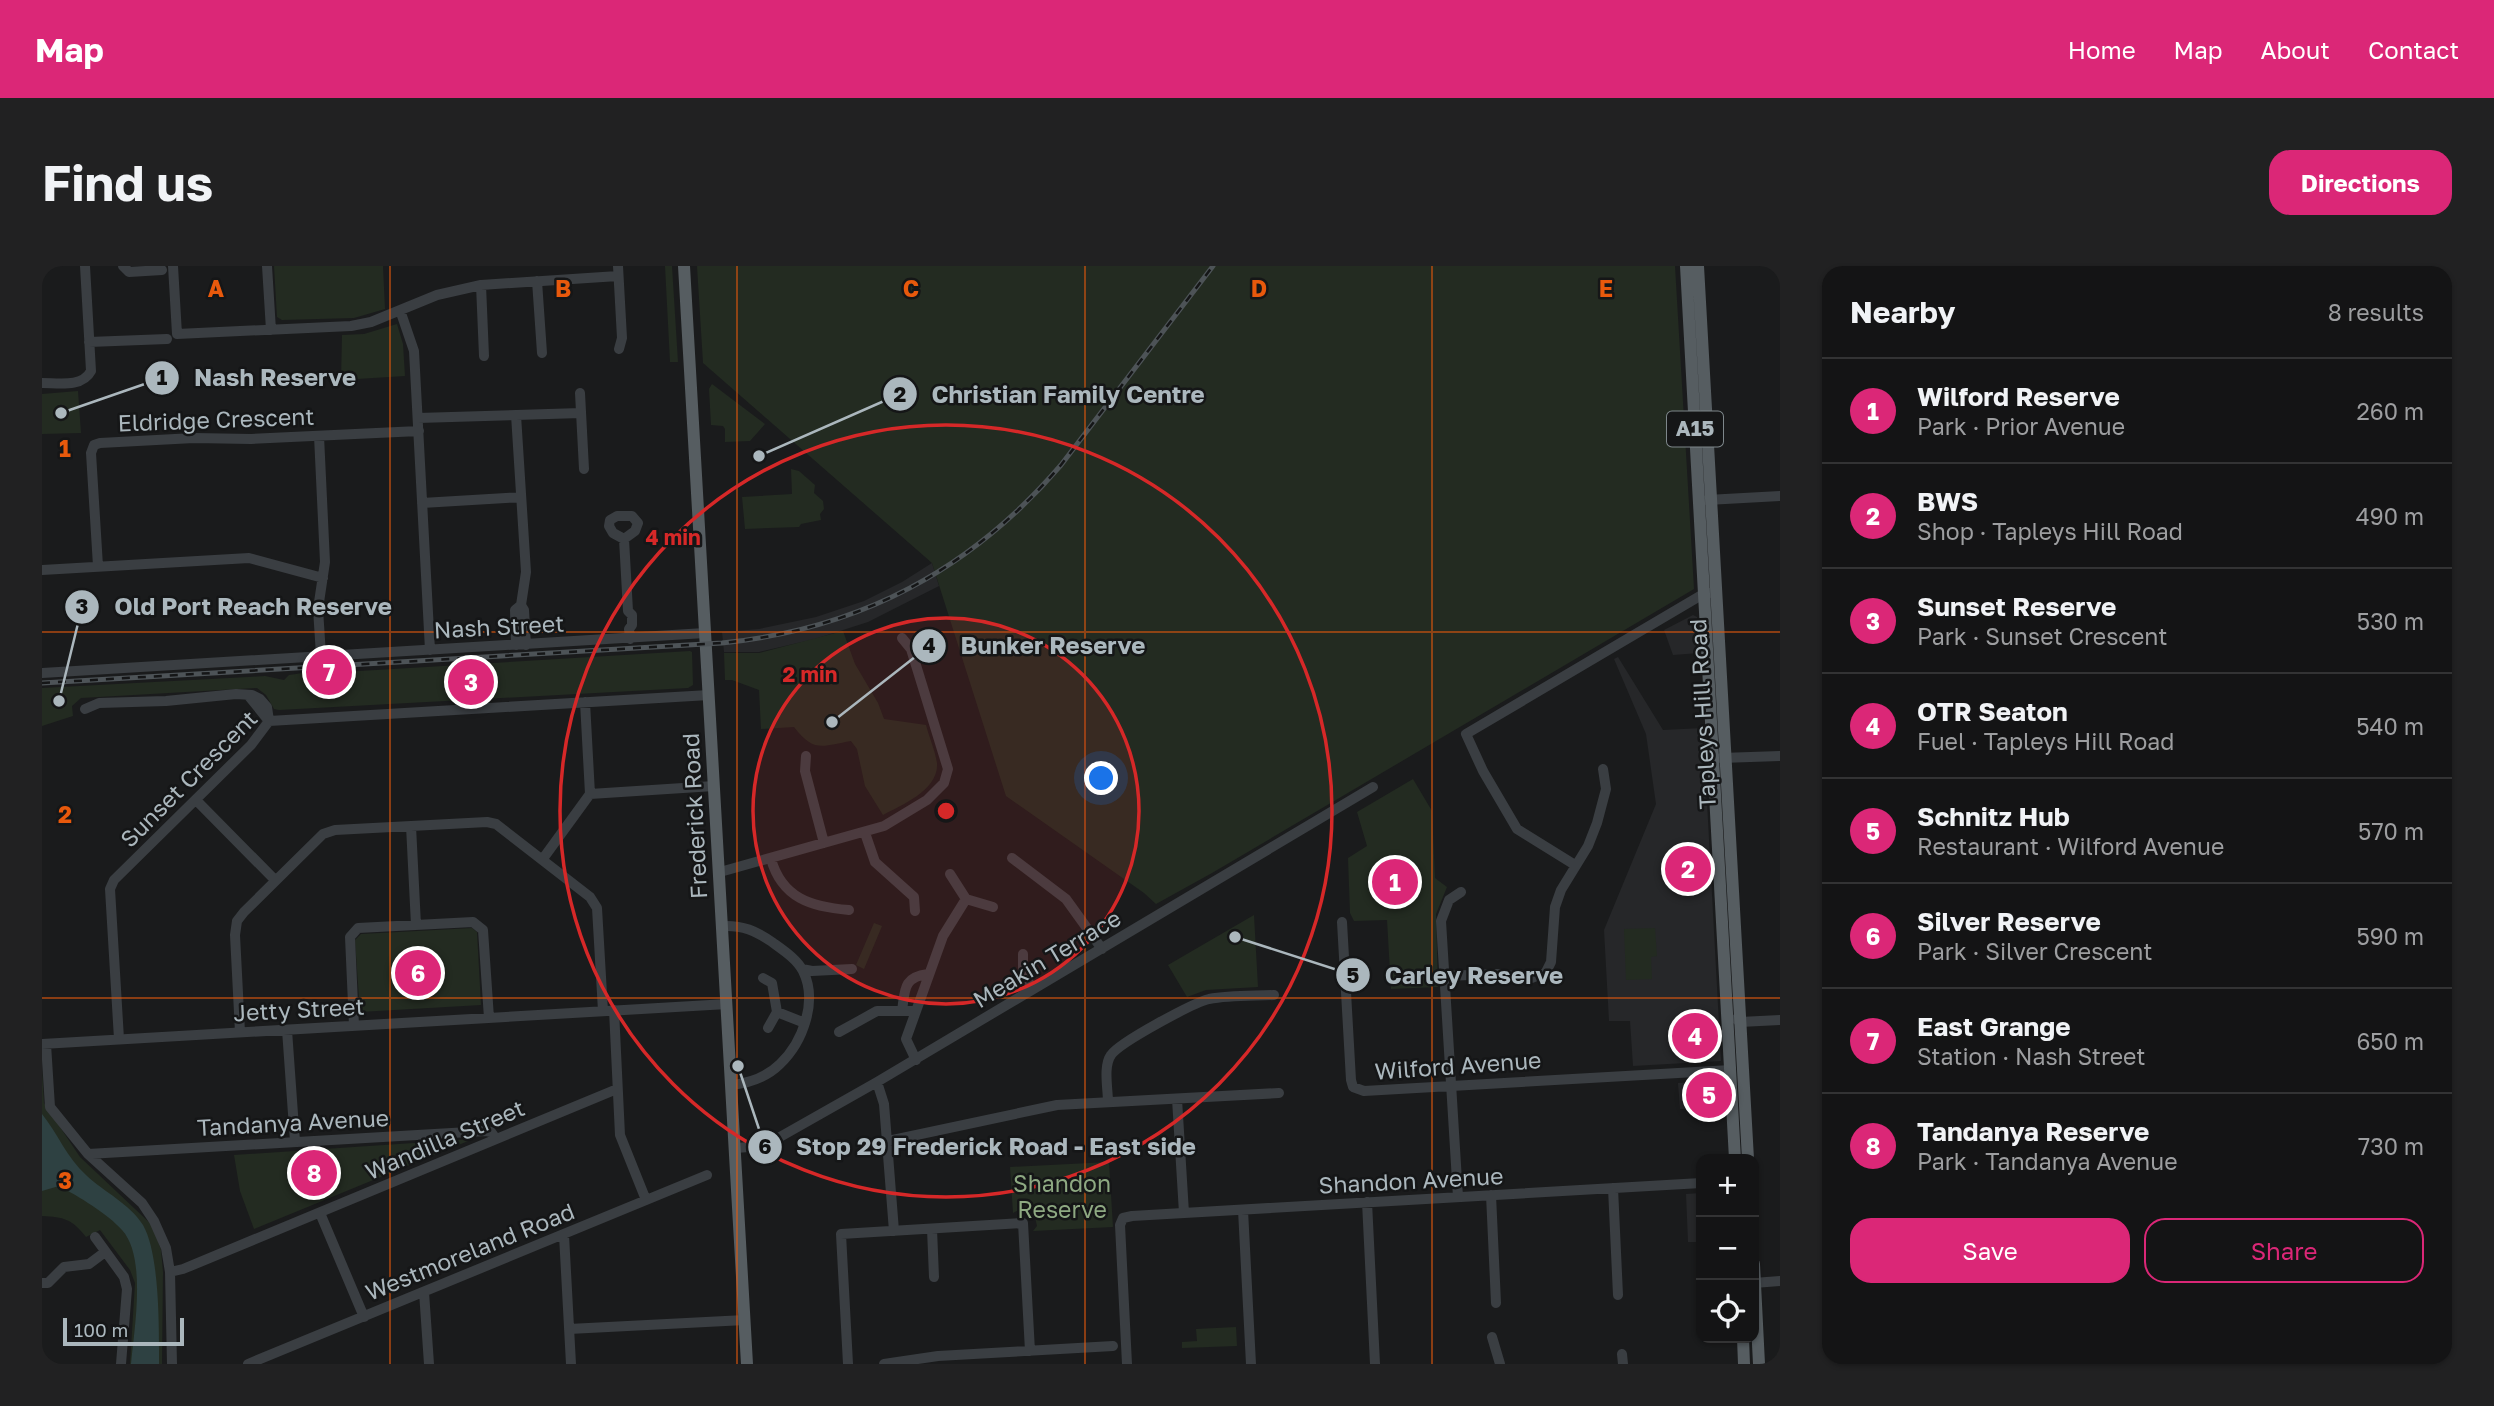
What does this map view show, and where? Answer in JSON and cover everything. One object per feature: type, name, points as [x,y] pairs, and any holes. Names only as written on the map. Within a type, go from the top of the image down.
[{"type":"main road","name":"Frederick Road","points":[[684,266],[747,1364]]},
{"type":"main road","name":"Tapleys Hill Road","points":[[1686,266],[1705,500],[1748,1154]]},
{"type":"main road","name":"Tapleys Hill Road","points":[[1698,266],[1705,500]]},
{"type":"main road","name":"Tapleys Hill Road","points":[[1720,758],[1735,1154]]},
{"type":"main road","points":[[1743,1343],[1744,1364]]},
{"type":"main road","points":[[1758,1343],[1759,1364]]},
{"type":"street","points":[[42,383],[80,382],[91,371],[85,266]]},
{"type":"street","points":[[123,266],[129,272],[162,270]]},
{"type":"street","points":[[173,266],[177,334],[351,326],[371,322],[437,295],[481,285],[618,271],[622,338],[619,349]]},
{"type":"street","points":[[267,266],[271,330]]},
{"type":"street","points":[[537,281],[542,354]]},
{"type":"street","points":[[481,285],[484,356]]},
{"type":"street","points":[[400,310],[414,351],[430,650]]},
{"type":"street","points":[[89,342],[167,339]]},
{"type":"street","points":[[580,393],[584,469]]},
{"type":"street","points":[[418,418],[581,413]]},
{"type":"street","points":[[516,415],[526,572],[521,605],[516,610],[521,645]]},
{"type":"street","name":"Eldridge Crescent","points":[[97,566],[91,453],[94,445],[194,438],[251,439],[419,431]]},
{"type":"street","points":[[319,436],[325,562],[318,609],[321,656]]},
{"type":"street","points":[[1705,500],[1780,496]]},
{"type":"street","points":[[422,503],[521,497]]},
{"type":"street","points":[[624,539],[628,611],[632,614],[630,634]]},
{"type":"street","points":[[42,569],[249,558],[323,578]]},
{"type":"street","points":[[1575,866],[1517,829],[1466,734],[1711,592]]},
{"type":"street","name":"Nash Street","points":[[42,674],[521,645],[630,634],[705,633]]},
{"type":"street","points":[[719,872],[866,833],[895,820],[927,800],[944,783],[949,773],[911,649],[902,638]]},
{"type":"street","points":[[85,709],[99,703],[166,701],[236,694],[260,699],[267,707],[269,721]]},
{"type":"street","name":"Sunset Crescent","points":[[119,1039],[110,890],[114,880],[251,745],[269,721],[709,695]]},
{"type":"street","points":[[542,860],[590,794],[585,702]]},
{"type":"street","points":[[1720,758],[1780,755]]},
{"type":"street","points":[[806,756],[805,771],[824,843]]},
{"type":"street","points":[[1444,976],[1497,974],[1532,978],[1546,972],[1551,962],[1555,907],[1561,890],[1588,846],[1597,823],[1606,789],[1603,769]]},
{"type":"street","points":[[590,794],[714,786]]},
{"type":"street","name":"Meakin Terrace","points":[[735,1148],[764,1146],[916,1060],[1032,988],[1373,787]]},
{"type":"street","points":[[196,800],[275,880]]},
{"type":"street","points":[[240,1032],[235,935],[237,921],[323,834],[335,830],[487,822],[496,824],[590,897],[597,908],[620,1135],[646,1200]]},
{"type":"street","points":[[411,826],[416,925]]},
{"type":"street","points":[[866,833],[875,862],[914,897],[915,911]]},
{"type":"street","points":[[1012,858],[1066,899],[1102,949]]},
{"type":"street","points":[[771,859],[776,878],[800,898],[827,908],[849,910]]},
{"type":"street","points":[[950,874],[965,899],[993,907]]},
{"type":"street","points":[[1458,1197],[1441,922],[1449,900],[1461,892]]},
{"type":"street","points":[[916,1060],[905,1038],[943,936],[965,899]]},
{"type":"street","points":[[354,1026],[350,937],[358,928],[473,922],[482,930],[489,1018]]},
{"type":"street","name":"Wilford Avenue","points":[[1342,922],[1353,1087],[1364,1091],[1731,1070]]},
{"type":"street","points":[[722,926],[740,926],[756,932],[791,957],[803,969],[809,1002],[806,1023],[781,1063],[751,1081],[732,1085]]},
{"type":"street","points":[[1023,954],[1023,972],[1032,988]]},
{"type":"street","points":[[803,969],[852,969]]},
{"type":"street","points":[[902,1011],[905,986],[916,976],[928,974]]},
{"type":"street","points":[[763,978],[772,983],[776,1012],[768,1028]]},
{"type":"street","points":[[1108,1102],[1107,1066],[1110,1056],[1121,1045],[1210,999],[1274,995]]},
{"type":"street","name":"Jetty Street","points":[[44,1044],[727,1004]]},
{"type":"street","points":[[839,1032],[877,1012],[915,1011]]},
{"type":"street","points":[[776,1012],[806,1023]]},
{"type":"street","points":[[1728,1013],[1740,1022],[1780,1020]]},
{"type":"street","points":[[1729,1037],[1740,1022]]},
{"type":"street","points":[[287,1030],[295,1142]]},
{"type":"street","points":[[44,1044],[50,1107],[88,1154],[142,1203],[154,1221],[166,1248],[170,1272],[172,1364]]},
{"type":"street","points":[[877,1082],[884,1104],[894,1231]]},
{"type":"street","name":"Wandilla Street","points":[[170,1272],[320,1213],[617,1089]]},
{"type":"street","points":[[888,1141],[1057,1105],[1279,1093]]},
{"type":"street","points":[[1177,1098],[1184,1213]]},
{"type":"street","name":"Tandanya Avenue","points":[[88,1154],[486,1131],[491,1132],[496,1139]]},
{"type":"street","name":"Westmoreland Road","points":[[248,1364],[707,1175]]},
{"type":"street","name":"Shandon Avenue","points":[[1127,1364],[1120,1225],[1123,1218],[1696,1183]]},
{"type":"street","points":[[1614,1188],[1618,1295]]},
{"type":"street","points":[[1491,1195],[1496,1303]]},
{"type":"street","points":[[1367,1202],[1375,1364]]},
{"type":"street","points":[[1243,1210],[1251,1364]]},
{"type":"street","points":[[320,1213],[363,1317]]},
{"type":"street","points":[[848,1364],[841,1234],[1023,1223],[1030,1351]]},
{"type":"street","points":[[932,1229],[934,1277]]},
{"type":"street","points":[[564,1235],[571,1364]]},
{"type":"street","points":[[95,1237],[124,1278],[127,1289],[121,1364]]},
{"type":"street","points":[[42,1283],[48,1283],[64,1267],[89,1264],[105,1252]]},
{"type":"street","points":[[1759,1283],[1780,1281]]},
{"type":"street","points":[[424,1292],[429,1364]]},
{"type":"street","points":[[569,1329],[745,1320]]},
{"type":"street","points":[[1492,1337],[1500,1364]]},
{"type":"street","points":[[884,1364],[1113,1346]]},
{"type":"shaded area","points":[[932,563],[939,586],[868,622],[815,639],[759,652],[724,652],[722,632],[759,629],[816,617],[864,601]]},
{"type":"shaded area","points":[[1693,615],[1697,617],[1699,653],[1673,655],[1664,630]]},
{"type":"shaded area","points":[[1618,657],[1663,730],[1703,728],[1721,1061],[1633,1066],[1630,1021],[1609,1021],[1604,930],[1656,804],[1646,734],[1614,659]]},
{"type":"shaded area","points":[[1722,1080],[1723,1107],[1680,1109],[1678,1083]]},
{"type":"shaded area","points":[[42,1114],[79,1168],[131,1211],[143,1225],[149,1238],[156,1273],[159,1364],[131,1364],[137,1275],[130,1242],[122,1230],[84,1200],[59,1186],[42,1191]]},
{"type":"shaded area","points":[[1696,1193],[1696,1242],[1688,1242],[1686,1194]]},
{"type":"green space","points":[[274,266],[383,266],[385,309],[354,318],[282,320],[277,317]]},
{"type":"green space","points":[[665,266],[672,266],[678,362],[670,362]]},
{"type":"green space","points":[[697,266],[1675,266],[1694,589],[1156,904],[1006,796],[932,563],[703,363]]},
{"type":"green space","points":[[397,324],[403,344],[405,376],[341,380],[342,335],[364,334]]},
{"type":"green space","points":[[712,384],[765,424],[750,441],[725,442],[723,426],[711,425],[709,389]]},
{"type":"green space","points":[[78,391],[81,433],[42,434],[42,394]]},
{"type":"green space","points":[[791,469],[799,471],[815,485],[814,493],[823,501],[821,520],[801,524],[799,527],[745,529],[742,497],[792,494]]},
{"type":"green space","points":[[843,631],[855,664],[878,703],[884,719],[926,725],[936,758],[936,773],[926,789],[883,815],[865,786],[857,749],[851,741],[819,746],[807,741],[794,727],[761,729],[759,690],[725,680],[724,653],[759,653]]},
{"type":"green space","points":[[690,651],[693,685],[688,688],[279,710],[274,709],[266,695],[257,688],[81,698],[72,706],[73,716],[42,726],[42,688],[265,676],[284,680],[289,675],[309,672],[334,677],[343,672]]},
{"type":"green space","points":[[1413,779],[1432,811],[1435,878],[1447,887],[1436,914],[1438,987],[1391,989],[1387,920],[1354,921],[1350,913],[1348,858],[1367,846],[1357,812]]},
{"type":"green space","points":[[1254,915],[1258,987],[1206,990],[1187,997],[1168,965]]},
{"type":"green space","points":[[874,923],[882,926],[864,969],[856,965]]},
{"type":"green space","points":[[472,928],[477,932],[481,1005],[360,1012],[355,940],[361,934]]},
{"type":"green space","points":[[1655,928],[1657,956],[1651,957],[1652,979],[1626,980],[1624,929]]},
{"type":"green space","points":[[42,1070],[44,1103],[80,1157],[153,1226],[161,1250],[163,1272],[162,1364],[130,1364],[135,1283],[130,1270],[100,1230],[86,1237],[67,1220],[42,1216]]},
{"type":"green space","points":[[473,1139],[254,1229],[240,1191],[234,1155]]},
{"type":"green space","name":"Shandon Reserve","points":[[1109,1162],[1113,1227],[1033,1231],[1037,1226],[1034,1213],[1022,1208],[1013,1213],[1010,1167]]},
{"type":"green space","points":[[1236,1327],[1237,1346],[1182,1348],[1182,1342],[1197,1341],[1196,1329]]},
{"type":"railway","points":[[42,683],[722,643],[772,636],[821,624],[866,608],[910,588],[951,564],[1026,502],[1061,465],[1213,266]]},
{"type":"place","name":"Nash Reserve","points":[[61,413]]},
{"type":"place","name":"Christian Family Centre","points":[[759,456]]},
{"type":"place","name":"East Grange","points":[[329,672]]},
{"type":"place","name":"Sunset Reserve","points":[[471,682]]},
{"type":"place","name":"Old Port Reach Reserve","points":[[59,701]]},
{"type":"place","name":"Bunker Reserve","points":[[832,722]]},
{"type":"place","name":"BWS","points":[[1688,869]]},
{"type":"place","name":"Wilford Reserve","points":[[1395,882]]},
{"type":"place","name":"Carley Reserve","points":[[1235,937]]},
{"type":"place","name":"Silver Reserve","points":[[418,973]]},
{"type":"place","name":"OTR Seaton","points":[[1695,1036]]},
{"type":"place","name":"Stop 29 Frederick Road - East side","points":[[738,1066]]},
{"type":"place","name":"Schnitz Hub","points":[[1709,1095]]},
{"type":"place","name":"Tandanya Reserve","points":[[314,1173]]}]
